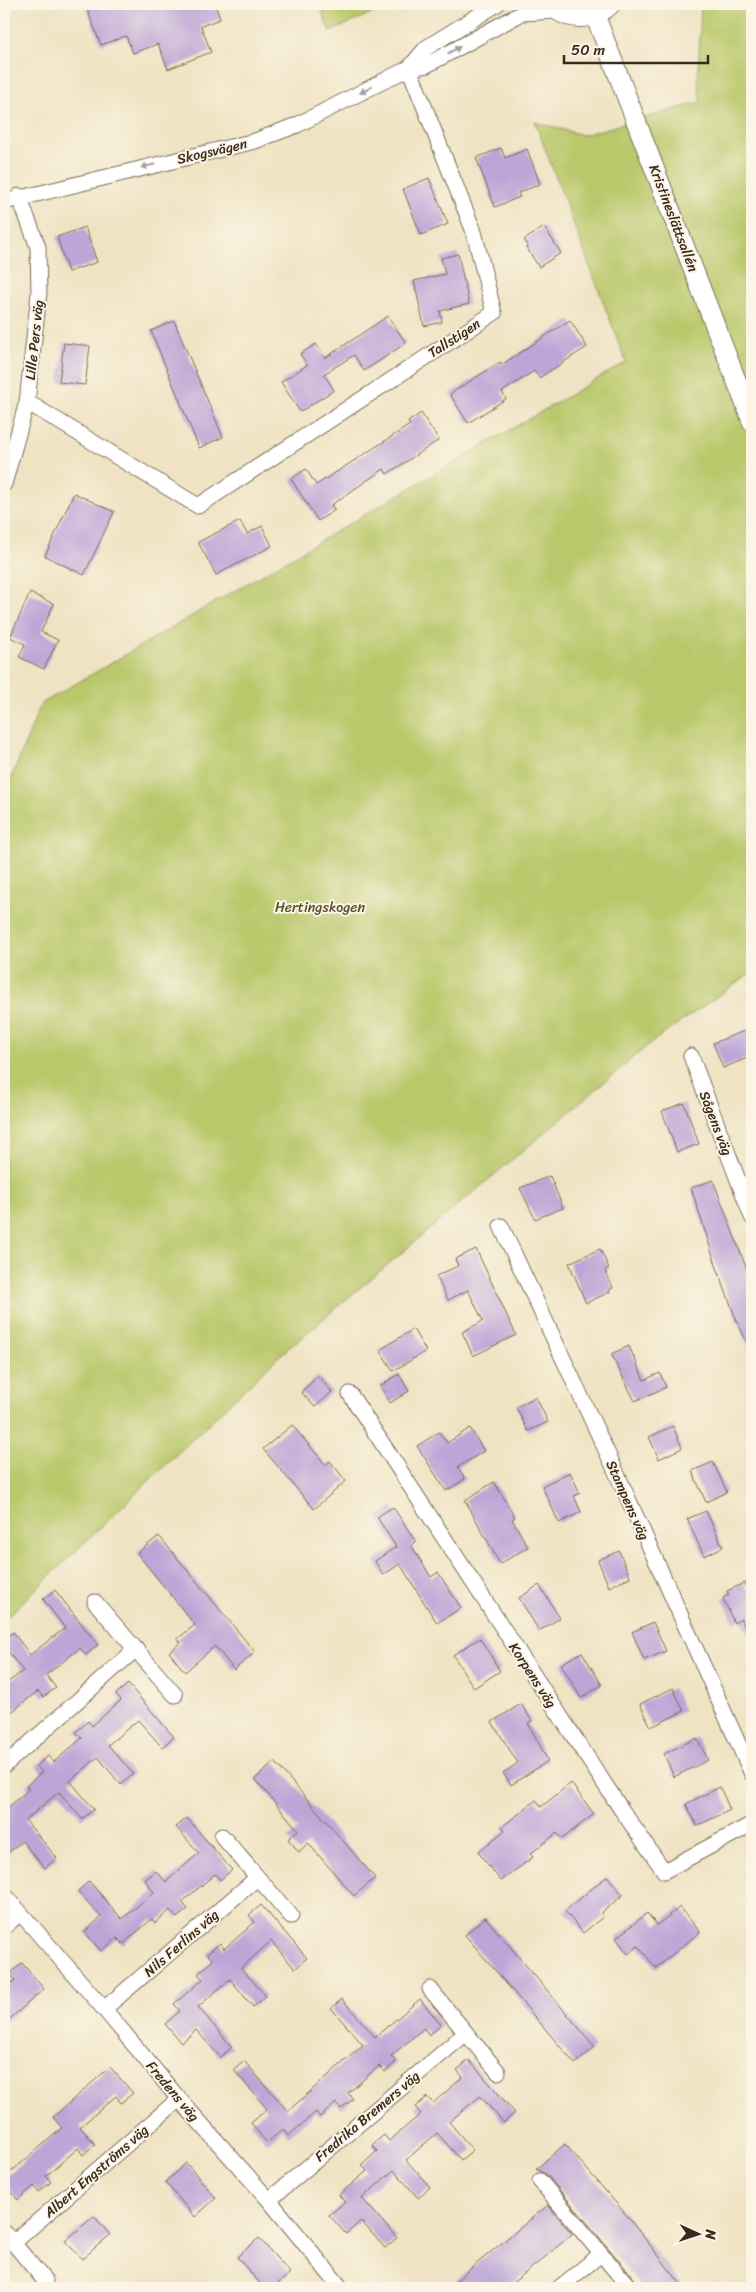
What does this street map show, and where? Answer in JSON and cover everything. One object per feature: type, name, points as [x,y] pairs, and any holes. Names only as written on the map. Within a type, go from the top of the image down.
[{"type":"street","name":"Skogsvägen","points":[[409,68],[426,48],[497,4]]},
{"type":"street","points":[[553,7],[572,17],[596,15],[611,4]]},
{"type":"street","name":"Skogsvägen","points":[[4,202],[19,196],[255,141],[297,125],[409,68],[427,65],[522,13],[553,7]]},
{"type":"street","name":"Kristineslättsallén","points":[[596,15],[752,421]]},
{"type":"street","name":"Tallstigen","points":[[27,402],[198,506],[494,313],[474,232],[409,68]]},
{"type":"street","name":"Lille Pers väg","points":[[4,484],[27,402],[39,293],[38,247],[19,196]]},
{"type":"street","name":"Sågens väg","points":[[691,1056],[752,1217]]},
{"type":"street","name":"Stampens väg","points":[[501,1226],[612,1463],[752,1774]]},
{"type":"street","name":"Korpens väg","points":[[350,1394],[621,1809],[664,1871],[752,1824]]},
{"type":"street","points":[[95,1602],[175,1695]]},
{"type":"street","points":[[4,1766],[136,1649]]},
{"type":"street","points":[[222,1836],[291,1916]]},
{"type":"street","name":"Nils Ferlins väg","points":[[104,2009],[257,1878]]},
{"type":"street","name":"Fredens väg","points":[[4,1894],[179,2099],[269,2200],[341,2288]]},
{"type":"street","points":[[4,1927],[20,1914]]},
{"type":"street","points":[[430,1989],[498,2072]]},
{"type":"street","name":"Fredrika Bremers väg","points":[[269,2200],[466,2033]]},
{"type":"street","name":"Albert Engströms väg","points":[[45,2280],[9,2237],[179,2099]]},
{"type":"street","points":[[540,2181],[630,2288]]},
{"type":"street","points":[[559,2288],[601,2254]]},
{"type":"green space","points":[[319,4],[392,4],[330,32]]},
{"type":"green space","name":"Hertingskogen","points":[[701,4],[752,4],[752,972],[652,1042],[278,1357],[4,1620],[4,777],[11,779],[41,704],[626,362],[535,122],[583,135],[701,102],[698,81]]},
{"type":"building","points":[[85,4],[215,4],[220,19],[201,26],[211,52],[168,69],[158,44],[133,53],[126,36],[101,45]]},
{"type":"building","points":[[501,148],[505,158],[527,149],[540,184],[518,193],[520,197],[495,207],[476,158]]},
{"type":"building","points":[[429,178],[448,224],[421,235],[403,189]]},
{"type":"building","points":[[85,227],[97,262],[68,272],[57,237]]},
{"type":"building","points":[[544,227],[561,253],[539,267],[526,247],[528,245],[524,240]]},
{"type":"building","points":[[458,254],[469,304],[440,311],[442,322],[424,326],[414,281],[445,274],[441,258]]},
{"type":"building","points":[[388,316],[406,343],[364,371],[354,355],[324,374],[334,390],[300,412],[281,382],[307,365],[300,354],[316,344],[325,358]]},
{"type":"building","points":[[570,320],[587,347],[539,378],[534,371],[502,392],[506,399],[468,423],[450,394],[500,362],[501,365]]},
{"type":"building","points":[[174,321],[223,437],[199,448],[151,331]]},
{"type":"building","points":[[64,343],[90,346],[85,385],[59,382]]},
{"type":"building","points":[[421,413],[439,440],[387,474],[384,469],[331,505],[335,510],[318,521],[291,479],[306,469],[316,485],[410,425],[408,422]]},
{"type":"building","points":[[74,493],[114,512],[84,575],[45,556]]},
{"type":"building","points":[[240,521],[247,534],[262,526],[272,546],[216,575],[198,542]]},
{"type":"building","points":[[30,593],[54,604],[41,632],[58,640],[44,669],[19,657],[25,644],[10,637]]},
{"type":"building","points":[[752,1028],[752,1056],[723,1068],[713,1043]]},
{"type":"building","points":[[684,1103],[699,1144],[677,1152],[662,1111]]},
{"type":"building","points":[[550,1176],[563,1208],[535,1219],[520,1188]]},
{"type":"building","points":[[713,1180],[752,1283],[752,1353],[736,1319],[716,1265],[691,1188]]},
{"type":"building","points":[[476,1249],[516,1335],[473,1356],[462,1332],[483,1321],[468,1290],[448,1300],[436,1276],[458,1266],[455,1259]]},
{"type":"building","points":[[600,1249],[609,1268],[605,1270],[613,1288],[609,1290],[610,1292],[586,1303],[569,1263]]},
{"type":"building","points":[[413,1329],[426,1351],[393,1371],[380,1350]]},
{"type":"building","points":[[629,1346],[644,1380],[660,1373],[666,1387],[635,1401],[611,1354]]},
{"type":"building","points":[[399,1374],[409,1391],[390,1403],[380,1386]]},
{"type":"building","points":[[318,1376],[332,1392],[315,1407],[301,1392]]},
{"type":"building","points":[[536,1397],[548,1422],[528,1431],[516,1407]]},
{"type":"building","points":[[292,1425],[326,1465],[330,1461],[346,1481],[314,1509],[263,1449]]},
{"type":"building","points":[[673,1426],[682,1448],[659,1459],[649,1437]]},
{"type":"building","points":[[470,1428],[484,1451],[458,1467],[465,1479],[446,1491],[417,1446],[439,1432],[447,1443]]},
{"type":"building","points":[[713,1462],[727,1492],[706,1502],[692,1471]]},
{"type":"building","points":[[570,1472],[580,1493],[574,1496],[581,1512],[559,1523],[542,1486]]},
{"type":"building","points":[[494,1482],[515,1517],[512,1519],[528,1547],[500,1564],[465,1500]]},
{"type":"building","points":[[393,1507],[416,1542],[411,1545],[431,1577],[438,1572],[461,1608],[437,1623],[400,1564],[383,1575],[375,1561],[396,1547],[377,1517]]},
{"type":"building","points":[[706,1511],[723,1547],[704,1556],[687,1519]]},
{"type":"building","points":[[159,1536],[255,1652],[234,1670],[215,1646],[185,1672],[169,1652],[181,1642],[177,1639],[195,1625],[137,1553]]},
{"type":"building","points":[[619,1551],[630,1577],[609,1587],[598,1560]]},
{"type":"building","points":[[744,1583],[747,1590],[752,1587],[752,1642],[741,1619],[734,1623],[723,1598],[729,1595],[727,1591]]},
{"type":"building","points":[[539,1585],[560,1618],[539,1631],[519,1598]]},
{"type":"building","points":[[55,1590],[98,1645],[86,1655],[80,1648],[46,1675],[56,1688],[43,1697],[38,1691],[4,1718],[4,1685],[23,1671],[4,1646],[4,1639],[13,1632],[30,1655],[65,1628],[43,1599]]},
{"type":"building","points":[[653,1622],[666,1651],[644,1660],[632,1632]]},
{"type":"building","points":[[480,1638],[500,1671],[474,1688],[453,1655]]},
{"type":"building","points":[[582,1652],[602,1685],[581,1698],[561,1664]]},
{"type":"building","points":[[128,1684],[174,1737],[162,1747],[138,1720],[108,1745],[133,1774],[121,1785],[98,1757],[70,1781],[94,1809],[82,1819],[59,1792],[25,1820],[57,1858],[45,1868],[22,1841],[4,1856],[4,1811],[29,1789],[26,1786],[42,1772],[36,1766],[48,1756],[54,1762],[82,1738],[76,1732],[88,1721],[92,1726],[121,1700],[116,1694]]},
{"type":"building","points":[[673,1688],[684,1711],[651,1727],[640,1704]]},
{"type":"building","points":[[521,1704],[532,1721],[528,1723],[548,1761],[511,1785],[503,1773],[518,1763],[492,1722]]},
{"type":"building","points":[[697,1738],[708,1760],[674,1777],[664,1754]]},
{"type":"building","points":[[275,1762],[375,1878],[354,1896],[308,1843],[299,1852],[288,1839],[298,1830],[255,1779]]},
{"type":"building","points":[[571,1783],[594,1814],[562,1839],[557,1833],[530,1854],[533,1857],[501,1881],[478,1852],[505,1830],[502,1827],[536,1800],[541,1807]]},
{"type":"building","points":[[720,1787],[730,1810],[697,1826],[686,1804]]},
{"type":"building","points":[[187,1818],[232,1870],[220,1880],[215,1874],[182,1902],[188,1909],[177,1918],[170,1910],[155,1923],[152,1919],[123,1944],[117,1938],[101,1951],[85,1932],[101,1917],[78,1891],[89,1881],[122,1919],[154,1892],[145,1880],[156,1871],[166,1882],[199,1853],[176,1827]]},
{"type":"building","points":[[607,1876],[623,1895],[601,1913],[604,1916],[583,1933],[565,1911]]},
{"type":"building","points":[[261,1905],[307,1958],[295,1969],[271,1941],[241,1968],[266,1996],[253,2007],[230,1979],[198,2007],[232,2047],[220,2057],[196,2030],[181,2043],[165,2024],[180,2011],[174,2004],[203,1979],[198,1974],[213,1960],[207,1954],[220,1943],[224,1949],[255,1922],[249,1915]]},
{"type":"building","points":[[680,1907],[700,1932],[656,1968],[638,1946],[628,1954],[616,1938],[647,1913],[657,1925]]},
{"type":"building","points":[[485,1917],[595,2047],[575,2064],[465,1935]]},
{"type":"building","points":[[22,1963],[44,1989],[4,2024],[4,1990],[15,1980],[10,1974]]},
{"type":"building","points":[[342,1999],[375,2037],[420,1999],[441,2025],[429,2035],[424,2028],[391,2056],[396,2062],[385,2072],[379,2066],[348,2093],[353,2099],[341,2109],[336,2103],[320,2117],[316,2112],[288,2136],[283,2129],[267,2143],[251,2123],[267,2109],[234,2070],[244,2061],[288,2111],[363,2045],[331,2008]]},
{"type":"building","points":[[469,2060],[515,2113],[504,2123],[480,2096],[449,2122],[473,2150],[461,2160],[437,2133],[406,2160],[430,2187],[418,2198],[394,2170],[362,2198],[397,2238],[385,2248],[361,2221],[346,2234],[329,2215],[345,2202],[339,2195],[367,2171],[362,2165],[377,2151],[372,2145],[384,2135],[389,2141],[421,2114],[415,2107],[427,2097],[433,2103],[463,2077],[457,2070]]},
{"type":"building","points":[[110,2067],[133,2093],[121,2103],[116,2096],[80,2127],[95,2144],[83,2155],[78,2148],[46,2176],[51,2182],[39,2192],[34,2186],[18,2200],[4,2183],[4,2178],[62,2128],[53,2117]]},
{"type":"building","points":[[565,2144],[623,2211],[684,2288],[639,2288],[637,2282],[547,2175],[536,2169]]},
{"type":"building","points":[[186,2163],[216,2198],[195,2217],[165,2182]]},
{"type":"building","points":[[548,2205],[572,2234],[544,2258],[506,2288],[447,2288]]},
{"type":"building","points":[[94,2216],[110,2235],[82,2259],[65,2241]]},
{"type":"building","points":[[259,2238],[290,2273],[273,2288],[264,2288],[237,2257]]}]
